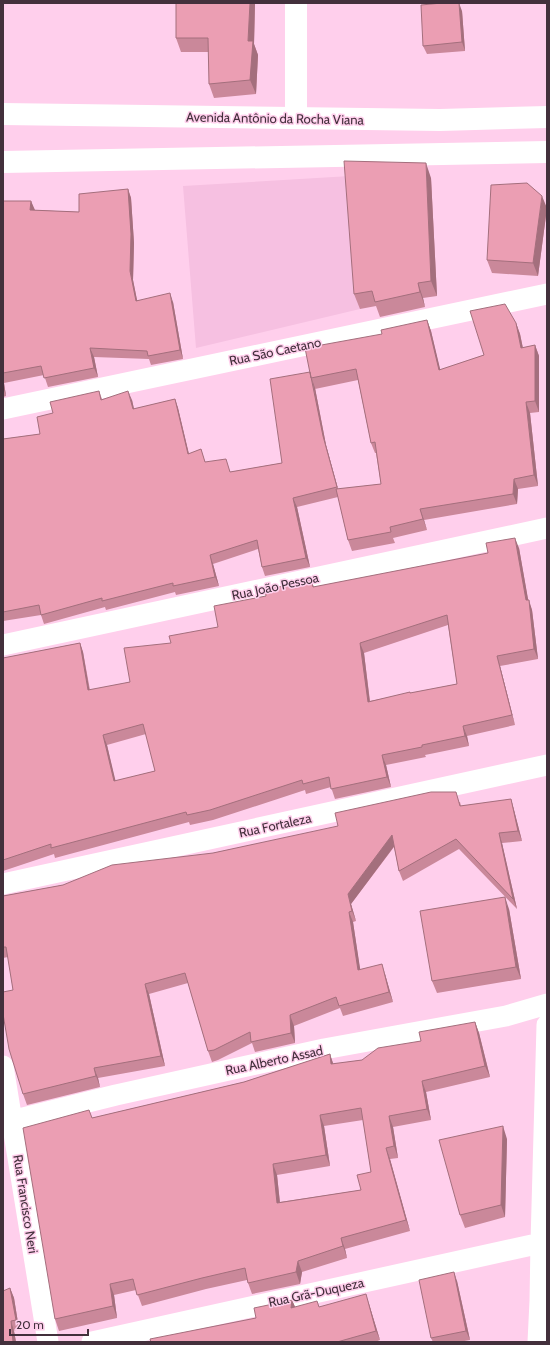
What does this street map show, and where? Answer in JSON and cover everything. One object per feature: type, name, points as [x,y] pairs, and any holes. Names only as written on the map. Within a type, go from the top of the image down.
[{"type":"main road","points":[[296,3],[296,118]]},
{"type":"main road","name":"Avenida Antônio da Rocha Viana","points":[[3,114],[440,120],[547,117]]},
{"type":"main road","points":[[3,162],[547,152]]},
{"type":"street","name":"Rua São Caetano","points":[[3,409],[547,294]]},
{"type":"street","name":"Rua João Pessoa","points":[[3,645],[547,528]]},
{"type":"street","name":"Rua Fortaleza","points":[[3,884],[547,766]]},
{"type":"street","name":"Rua Alberto Assad","points":[[8,1122],[147,1088],[324,1049],[506,1016],[547,1004]]},
{"type":"street","points":[[538,1342],[544,1301],[541,1243],[547,1025]]},
{"type":"street","name":"Rua Francisco Neri","points":[[3,1066],[8,1122],[48,1342]]},
{"type":"street","name":"Rua Grã-Duqueza","points":[[92,1342],[541,1243]]},
{"type":"shaded area","points":[[350,176],[360,309],[196,348],[183,186]]},
{"type":"building","points":[[176,3],[250,3],[248,41],[253,41],[250,80],[209,84],[208,38],[176,38]]},
{"type":"building","points":[[459,3],[462,42],[423,46],[421,5]]},
{"type":"building","points":[[344,161],[426,163],[431,281],[418,283],[420,292],[375,302],[372,291],[354,294]]},
{"type":"building","points":[[527,183],[542,196],[533,263],[487,260],[491,185]]},
{"type":"building","points":[[128,189],[131,234],[130,271],[136,301],[170,293],[180,350],[148,356],[147,351],[90,348],[94,368],[44,378],[41,366],[3,373],[3,201],[31,201],[30,210],[79,212],[79,194]]},
{"type":"building","points":[[505,304],[516,323],[521,348],[535,345],[535,401],[526,402],[534,475],[514,479],[513,494],[420,509],[423,519],[390,527],[391,532],[348,540],[336,489],[381,484],[375,442],[371,443],[356,369],[311,378],[305,348],[382,334],[381,330],[427,320],[439,370],[484,355],[470,311]]},
{"type":"building","points":[[310,372],[323,436],[337,487],[293,498],[306,558],[262,567],[257,540],[210,555],[215,577],[173,586],[173,583],[102,601],[102,598],[41,615],[39,605],[3,612],[3,439],[40,434],[37,417],[53,413],[50,402],[99,391],[101,400],[128,391],[133,409],[175,399],[188,454],[201,449],[205,462],[226,459],[230,472],[282,463],[270,379]]},
{"type":"building","points":[[515,538],[526,600],[529,600],[534,649],[497,656],[512,715],[463,726],[465,736],[382,755],[387,777],[331,789],[329,777],[303,784],[302,780],[210,810],[187,815],[186,812],[51,848],[51,844],[3,860],[3,658],[80,643],[88,690],[130,682],[124,648],[171,643],[169,636],[218,627],[214,606],[266,596],[265,590],[311,580],[313,587],[488,553],[486,543]],"holes":[[[447,615],[457,684],[410,692],[368,702],[360,643]],[[143,724],[155,771],[114,781],[103,735]]]},
{"type":"building","points":[[431,792],[456,792],[460,806],[511,799],[518,831],[499,833],[513,899],[456,839],[399,871],[392,835],[348,894],[352,911],[349,912],[358,970],[382,964],[389,992],[339,1006],[336,997],[290,1015],[291,1033],[251,1042],[250,1032],[214,1050],[208,1051],[185,973],[145,984],[161,1056],[94,1068],[96,1076],[23,1094],[9,1049],[3,1014],[3,992],[13,990],[6,947],[3,947],[3,896],[63,885],[112,865],[213,853],[338,826],[335,813]]},
{"type":"building","points":[[505,897],[516,967],[432,981],[420,911]]},
{"type":"building","points":[[475,1022],[485,1066],[422,1081],[427,1109],[389,1116],[394,1146],[386,1148],[406,1220],[341,1238],[343,1246],[298,1261],[296,1272],[248,1283],[245,1268],[137,1295],[133,1279],[110,1284],[113,1306],[55,1319],[23,1128],[89,1110],[92,1118],[244,1082],[330,1054],[331,1064],[362,1060],[378,1048],[421,1041],[419,1032]],"holes":[[[361,1108],[371,1172],[357,1175],[361,1190],[277,1203],[273,1164],[326,1155],[320,1115]]]},
{"type":"building","points":[[503,1126],[501,1205],[460,1215],[439,1140]]},
{"type":"building","points":[[454,1272],[466,1331],[431,1338],[419,1280]]},
{"type":"building","points":[[10,1288],[16,1320],[11,1321],[13,1342],[3,1342],[3,1291]]},
{"type":"building","points":[[366,1294],[376,1331],[337,1342],[151,1342],[150,1339],[256,1318],[254,1308],[292,1300],[291,1308],[317,1301],[319,1307]]}]
